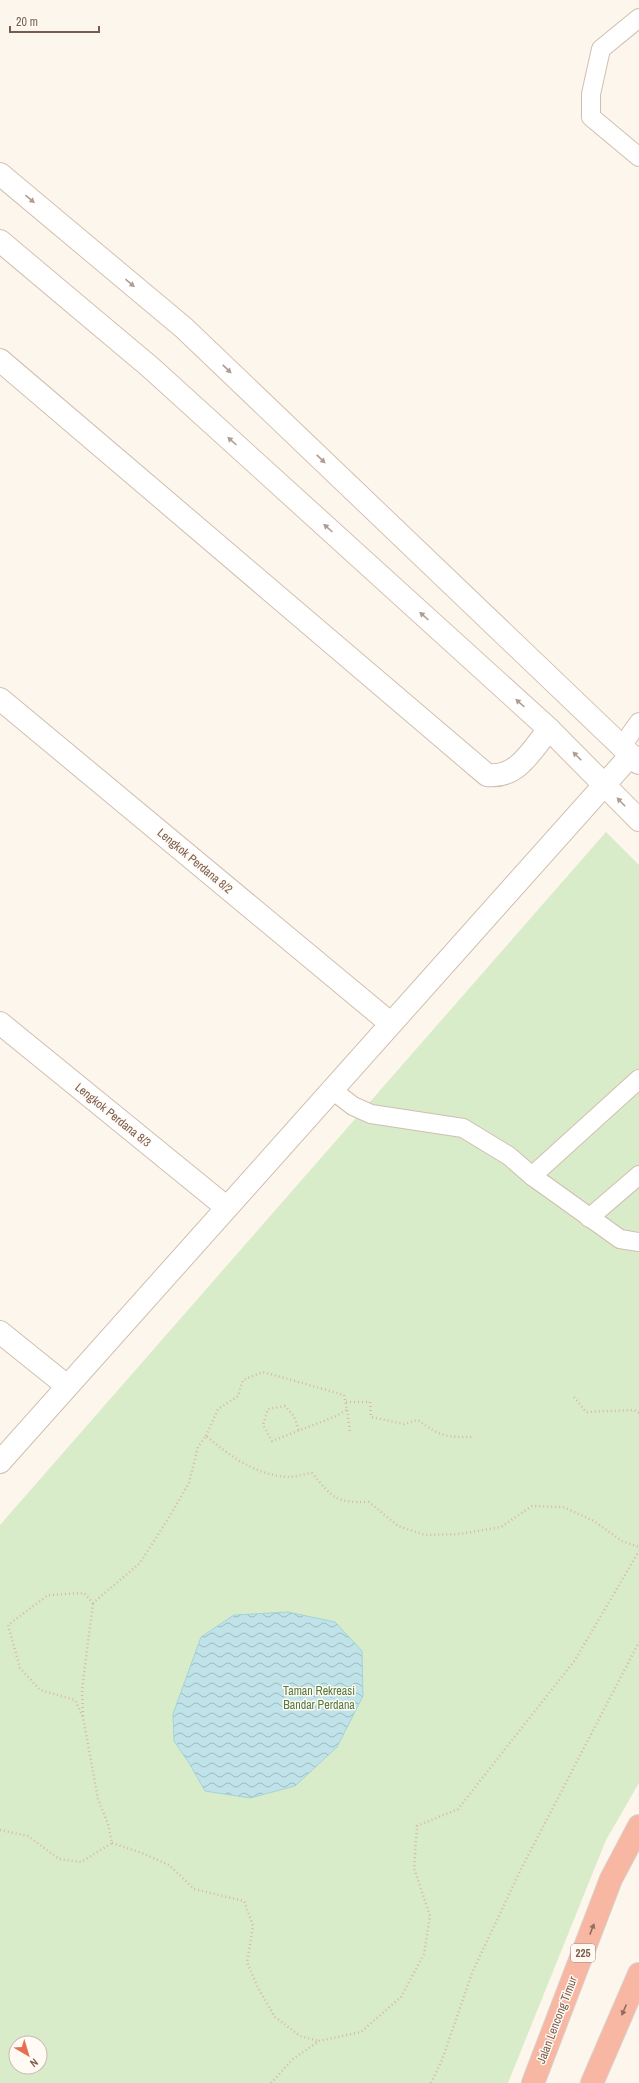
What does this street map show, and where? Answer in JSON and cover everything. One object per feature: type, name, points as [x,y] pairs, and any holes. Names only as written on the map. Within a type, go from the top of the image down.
[{"type":"highway","name":"Jalan Lencong Timur","points":[[533,2083],[611,1878],[639,1826]]},
{"type":"highway","points":[[592,2083],[639,1974]]},
{"type":"street","points":[[0,174],[184,328],[631,755],[604,783],[0,1462]]},
{"type":"street","points":[[0,241],[150,367],[549,729],[639,820]]},
{"type":"street","points":[[0,360],[487,776],[497,777],[508,774],[518,766],[549,729]]},
{"type":"street","name":"Lengkok Perdana 8/2","points":[[0,699],[390,1024]]},
{"type":"street","name":"Lengkok Perdana 8/3","points":[[0,1023],[226,1207]]},
{"type":"street","points":[[0,1332],[67,1386]]},
{"type":"lane","points":[[639,18],[601,49],[591,94],[591,117],[639,157]]},
{"type":"lane","points":[[631,755],[639,722]]},
{"type":"lane","points":[[532,1176],[639,1079]]},
{"type":"lane","points":[[331,1089],[352,1106],[370,1114],[463,1128],[509,1156],[532,1176],[620,1239],[639,1242]]},
{"type":"lane","points":[[589,1218],[639,1175]]},
{"type":"path","points":[[112,1843],[108,1824],[98,1799],[83,1717],[82,1690],[93,1603],[140,1563],[189,1484],[198,1447],[206,1436],[218,1409],[238,1396],[243,1380],[263,1372],[344,1395],[350,1432]]},
{"type":"path","points":[[574,1397],[586,1412],[634,1410],[639,1413]]},
{"type":"path","points":[[346,1402],[370,1402],[371,1417],[404,1424],[418,1420],[430,1430],[447,1437],[474,1436]]},
{"type":"path","points":[[299,1431],[294,1416],[285,1406],[268,1409],[263,1425],[272,1441],[299,1431],[334,1417],[347,1410]]},
{"type":"path","points":[[206,1436],[233,1459],[262,1471],[288,1477],[312,1473],[331,1496],[350,1502],[370,1502],[398,1526],[425,1535],[460,1534],[501,1527],[532,1506],[563,1507],[594,1521],[622,1542],[639,1547]]},
{"type":"path","points":[[271,2083],[294,2059],[319,2041],[361,2032],[401,1997],[424,1954],[430,1916],[414,1868],[417,1826],[458,1809],[575,1660],[639,1551]]},
{"type":"path","points":[[83,1717],[75,1700],[40,1690],[20,1668],[8,1625],[48,1595],[84,1593],[93,1603]]},
{"type":"path","points":[[431,2083],[442,2060],[475,1966],[520,1871],[639,1642]]},
{"type":"path","points":[[0,1830],[28,1836],[60,1859],[81,1862],[112,1843],[142,1853],[169,1865],[194,1889],[244,1901],[253,1926],[247,1962],[258,1988],[275,2017],[300,2036],[319,2041]]},
{"type":"green space","name":"Taman Rekreasi Bandar Perdana","points":[[606,832],[639,865],[639,1783],[606,1840],[508,2083],[0,2083],[0,1525]]},
{"type":"water","points":[[288,1612],[335,1622],[362,1651],[363,1696],[337,1747],[295,1786],[250,1798],[205,1791],[174,1741],[173,1714],[201,1637],[234,1615]]}]
